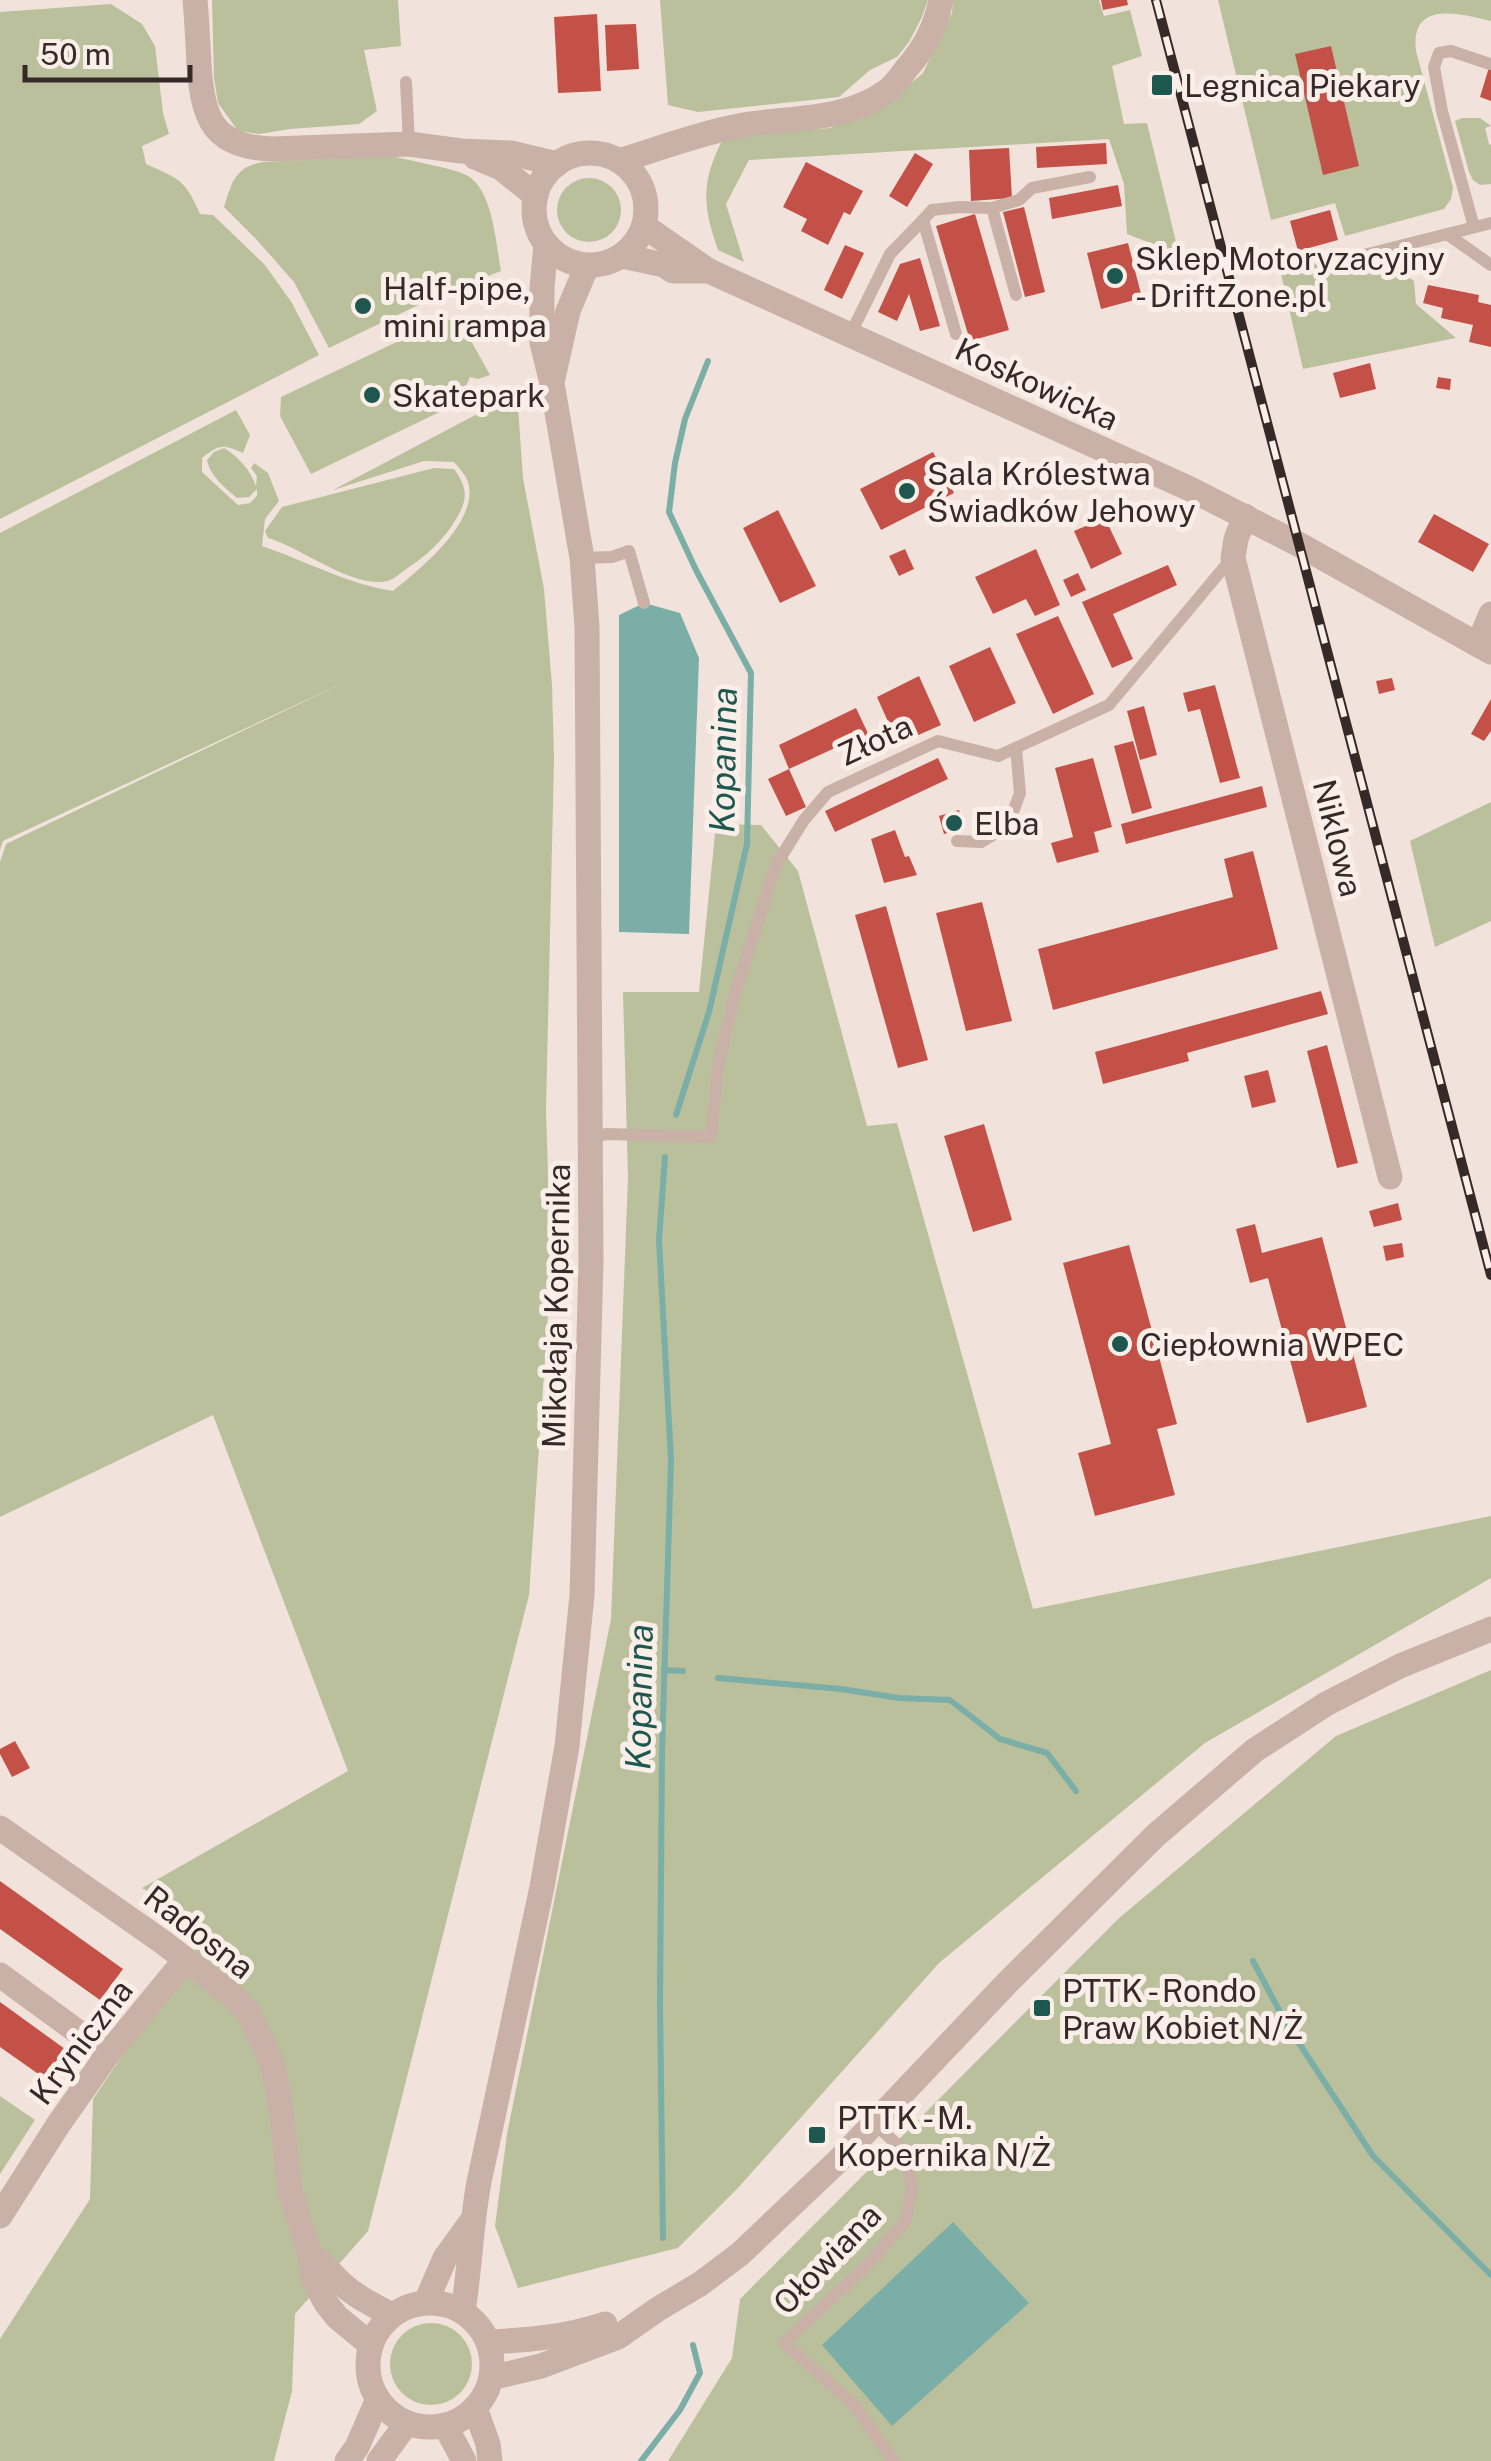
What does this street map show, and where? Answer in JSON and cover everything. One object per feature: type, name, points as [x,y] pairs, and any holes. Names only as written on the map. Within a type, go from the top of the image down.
[{"type":"street","points":[[195,0],[202,101],[212,124],[229,140],[250,148],[408,144],[511,154],[557,164]]},
{"type":"street","points":[[619,161],[736,126],[860,107],[888,90],[922,52],[938,18],[941,0]]},
{"type":"street","points":[[642,189],[651,174],[670,157],[712,133]]},
{"type":"street","points":[[461,151],[501,168],[536,196]]},
{"type":"street","points":[[583,153],[602,154],[619,161],[633,173],[642,189],[644,226],[636,242],[622,256],[606,264],[587,266],[569,262],[546,244],[534,221],[539,185],[557,164],[583,153]]},
{"type":"street","name":"Koskowicka","points":[[644,226],[709,271],[1246,516],[1484,648]]},
{"type":"street","name":"Mikołaja Kopernika","points":[[463,2311],[472,2222],[542,1887],[567,1746],[582,1595],[592,1138],[587,627],[582,558],[542,343],[546,244]]},
{"type":"street","name":"Koskowicka","points":[[622,256],[673,270],[709,271]]},
{"type":"street","name":"Mikołaja Kopernika","points":[[552,383],[568,312],[587,266]]},
{"type":"street","points":[[1233,558],[1246,516]]},
{"type":"street","name":"Niklowa","points":[[1233,558],[1390,1176]]},
{"type":"street","points":[[1484,648],[1491,614]]},
{"type":"street","points":[[492,2378],[541,2366],[618,2336],[740,2254],[875,2124],[1008,1982],[1156,1835],[1255,1750],[1326,1704],[1400,1666],[1491,1628]]},
{"type":"street","name":"Radosna","points":[[0,1828],[164,1942],[234,1996],[250,2016],[273,2066],[290,2191],[314,2280],[336,2316],[371,2345]]},
{"type":"street","name":"Kryniczna","points":[[0,2216],[108,2054],[185,1960]]},
{"type":"street","points":[[0,1975],[108,2054]]},
{"type":"street","name":"Mikołaja Kopernika","points":[[426,2302],[445,2258],[472,2222]]},
{"type":"street","points":[[310,2255],[328,2266],[352,2292],[392,2315]]},
{"type":"street","points":[[426,2302],[463,2311],[478,2324],[489,2342],[493,2361],[486,2394],[476,2408],[444,2426],[426,2427],[391,2413],[370,2382],[371,2345],[380,2328],[392,2315],[426,2302]]},
{"type":"street","points":[[489,2342],[576,2334],[658,2308]]},
{"type":"street","points":[[347,2461],[358,2447],[378,2399]]},
{"type":"street","points":[[476,2408],[490,2461]]},
{"type":"street","points":[[378,2461],[407,2422]]},
{"type":"street","points":[[444,2426],[464,2461]]},
{"type":"lane","points":[[1474,227],[1434,67],[1438,53],[1451,51],[1490,64]]},
{"type":"lane","points":[[406,82],[408,144]]},
{"type":"lane","points":[[850,334],[890,254],[932,210],[992,208],[1019,200],[1032,188],[1090,177]]},
{"type":"lane","points":[[992,208],[1016,294]]},
{"type":"lane","points":[[923,220],[956,334]]},
{"type":"lane","points":[[1332,263],[1491,223]]},
{"type":"lane","points":[[1447,234],[1491,265]]},
{"type":"lane","points":[[582,558],[612,557],[629,551],[644,603]]},
{"type":"lane","name":"Złota","points":[[592,1138],[606,1134],[711,1137],[718,1066],[736,990],[776,864],[804,820],[828,792],[938,741],[998,756],[1109,705],[1233,558]]},
{"type":"lane","points":[[957,841],[982,842],[1008,826],[1020,793],[1016,748]]},
{"type":"lane","name":"Ołowiana","points":[[875,2124],[904,2151],[912,2188],[906,2220],[869,2263],[784,2343],[856,2406],[893,2461]]},
{"type":"green space","points":[[212,0],[398,0],[401,46],[364,50],[377,111],[359,124],[259,134],[238,131],[218,103]]},
{"type":"green space","points":[[660,0],[928,0],[909,42],[897,57],[870,70],[839,97],[698,112],[668,105]]},
{"type":"green space","points":[[953,0],[1099,0],[1104,16],[1130,10],[1142,56],[1112,66],[1124,124],[1147,123],[1179,254],[1127,234],[1124,184],[1109,139],[749,160],[726,204],[744,262],[718,250],[706,193],[711,166],[724,137],[830,128],[888,103],[923,73],[952,13]]},
{"type":"green space","points":[[1218,0],[1491,0],[1491,21],[1439,14],[1428,17],[1416,35],[1416,51],[1453,188],[1444,209],[1345,236],[1335,203],[1271,220]]},
{"type":"green space","points":[[111,4],[142,24],[155,46],[169,134],[142,146],[146,164],[180,182],[200,214],[213,215],[265,265],[292,303],[319,355],[0,519],[0,12]]},
{"type":"green space","points":[[1480,118],[1491,126],[1485,128],[1491,145],[1491,184],[1480,185],[1469,172],[1455,121]]},
{"type":"green space","points":[[392,156],[453,170],[476,183],[492,219],[501,271],[439,295],[329,348],[294,282],[224,207],[236,177],[254,164]]},
{"type":"green space","points":[[589,178],[612,187],[621,210],[612,233],[589,242],[566,233],[557,210],[566,187]]},
{"type":"green space","points":[[1276,252],[1300,255],[1331,273],[1381,259],[1414,281],[1416,304],[1456,338],[1303,369]]},
{"type":"green space","name":"Skatepark","points":[[432,318],[460,321],[490,375],[470,377],[463,393],[451,399],[450,407],[311,474],[280,416],[281,397],[424,329]]},
{"type":"green space","points":[[517,393],[523,478],[544,589],[554,759],[546,1110],[551,1271],[529,1595],[368,2231],[295,2314],[292,2391],[274,2461],[0,2461],[0,2339],[90,2199],[93,2099],[209,1929],[142,1888],[348,1771],[213,1415],[0,1517],[0,862],[6,844],[343,683],[3,841],[0,850],[0,533],[236,410],[250,435],[243,453],[226,447],[217,448],[202,458],[202,472],[238,505],[250,503],[257,496],[257,489],[249,497],[237,498],[209,466],[207,460],[214,452],[224,448],[234,455],[256,486],[257,476],[251,468],[254,463],[268,473],[279,501],[265,519],[262,546],[343,578],[393,591],[432,557],[457,528],[469,497],[465,476],[454,462],[424,461],[333,490]]},
{"type":"green space","points":[[434,468],[454,469],[463,484],[465,497],[461,509],[433,548],[390,580],[362,580],[346,574],[268,538],[265,531],[282,507]]},
{"type":"green space","points":[[1491,802],[1491,921],[1435,947],[1410,841]]},
{"type":"green space","points":[[716,824],[761,825],[798,871],[867,1126],[897,1123],[1033,1609],[1491,1516],[1491,1578],[1205,1743],[939,1963],[737,2189],[678,2248],[518,2288],[495,2226],[507,2134],[611,1619],[628,1177],[623,992],[699,992]]},
{"type":"green space","points":[[1491,1670],[1491,2461],[668,2461],[732,2358],[740,2299],[1118,1919],[1336,1736]]},
{"type":"green space","points":[[0,2096],[35,2120],[0,2174]]},
{"type":"green space","points":[[431,2323],[447,2326],[460,2335],[469,2348],[469,2380],[460,2393],[447,2402],[431,2405],[415,2402],[402,2393],[393,2380],[390,2364],[393,2348],[402,2335],[415,2326]]},
{"type":"water","points":[[644,603],[680,613],[699,658],[689,934],[619,932],[619,615]]},
{"type":"water","points":[[953,2222],[1029,2303],[892,2426],[822,2345]]},
{"type":"building","points":[[1101,0],[1127,0],[1128,5],[1103,10]]},
{"type":"building","points":[[597,14],[601,91],[558,93],[554,17]]},
{"type":"building","points":[[636,24],[639,69],[607,71],[605,25]]},
{"type":"building","points":[[1331,46],[1359,166],[1323,175],[1295,54]]},
{"type":"building","points":[[1491,64],[1491,101],[1480,97]]},
{"type":"building","points":[[1106,143],[1107,164],[1037,168],[1036,147]]},
{"type":"building","points":[[1009,148],[1012,198],[971,201],[969,150]]},
{"type":"building","points":[[915,153],[933,164],[907,207],[889,196]]},
{"type":"building","points":[[806,162],[863,191],[850,215],[844,212],[828,245],[801,231],[807,219],[783,207]]},
{"type":"building","points":[[1118,185],[1122,206],[1052,219],[1049,198]]},
{"type":"building","points":[[1024,207],[1045,292],[1025,297],[1003,212]]},
{"type":"building","points":[[1330,210],[1338,240],[1298,251],[1290,221]]},
{"type":"building","points":[[975,214],[1009,330],[970,341],[936,226]]},
{"type":"building","name":"Sklep Motoryzacyjny - DriftZone.pl","points":[[1128,243],[1142,298],[1101,309],[1087,253]]},
{"type":"building","points":[[845,245],[864,253],[842,299],[824,290]]},
{"type":"building","points":[[920,258],[940,326],[920,331],[909,294],[897,321],[878,312],[900,264]]},
{"type":"building","points":[[1428,285],[1479,295],[1478,302],[1491,305],[1491,347],[1469,342],[1473,325],[1441,318],[1443,308],[1423,303]]},
{"type":"building","points":[[1370,363],[1376,389],[1340,398],[1333,373]]},
{"type":"building","points":[[1438,377],[1451,379],[1450,390],[1436,388]]},
{"type":"building","name":"Sala Królestwa Świadków Jehowy","points":[[933,452],[954,493],[881,530],[860,489]]},
{"type":"building","points":[[778,510],[816,586],[780,603],[743,528]]},
{"type":"building","points":[[1434,514],[1489,544],[1473,572],[1418,542]]},
{"type":"building","points":[[1105,518],[1122,554],[1091,569],[1074,531]]},
{"type":"building","points":[[905,549],[914,569],[899,576],[889,556]]},
{"type":"building","points":[[1036,549],[1060,605],[1035,616],[1026,599],[993,614],[975,577]]},
{"type":"building","points":[[1168,565],[1177,585],[1113,614],[1133,659],[1112,668],[1082,602]]},
{"type":"building","points":[[1078,573],[1086,590],[1071,597],[1063,580]]},
{"type":"building","points":[[1058,616],[1094,694],[1053,714],[1016,634]]},
{"type":"building","points":[[990,647],[1016,703],[974,722],[949,666]]},
{"type":"building","points":[[919,676],[941,725],[898,744],[877,697]]},
{"type":"building","points":[[1392,678],[1395,690],[1379,694],[1376,681]]},
{"type":"building","points":[[1215,685],[1240,778],[1220,783],[1200,709],[1188,712],[1183,693]]},
{"type":"building","points":[[1491,699],[1491,731],[1484,741],[1471,734]]},
{"type":"building","points":[[1144,706],[1157,755],[1140,760],[1127,711]]},
{"type":"building","points":[[856,708],[873,744],[851,754],[846,743],[789,769],[779,745]]},
{"type":"building","points":[[1133,741],[1152,808],[1132,814],[1114,746]]},
{"type":"building","points":[[938,758],[948,779],[835,832],[825,811]]},
{"type":"building","points":[[1093,758],[1112,827],[1094,832],[1099,852],[1057,863],[1051,843],[1073,837],[1055,768]]},
{"type":"building","points":[[789,769],[806,807],[786,816],[768,779]]},
{"type":"building","points":[[1262,786],[1267,807],[1126,844],[1121,824]]},
{"type":"building","points":[[959,810],[964,828],[944,834],[939,816]]},
{"type":"building","points":[[895,830],[917,875],[884,883],[871,839]]},
{"type":"building","points":[[1253,851],[1278,949],[1053,1010],[1038,949],[1233,897],[1224,859]]},
{"type":"building","points":[[982,902],[1012,1021],[966,1031],[936,913]]},
{"type":"building","points":[[886,906],[928,1060],[898,1068],[855,915]]},
{"type":"building","points":[[1321,991],[1328,1014],[1187,1053],[1189,1061],[1103,1084],[1095,1052]]},
{"type":"building","points":[[1327,1045],[1358,1163],[1337,1168],[1307,1051]]},
{"type":"building","points":[[1268,1070],[1276,1102],[1252,1108],[1244,1076]]},
{"type":"building","points":[[984,1124],[1012,1220],[973,1232],[944,1136]]},
{"type":"building","points":[[1398,1203],[1402,1220],[1374,1227],[1369,1211]]},
{"type":"building","points":[[1255,1224],[1262,1253],[1322,1237],[1367,1407],[1307,1423],[1268,1278],[1250,1283],[1236,1229]]},
{"type":"building","points":[[1402,1243],[1404,1257],[1386,1261],[1383,1246]]},
{"type":"building","name":"Ciepłownia WPEC","points":[[1129,1245],[1177,1424],[1157,1429],[1175,1495],[1095,1516],[1078,1453],[1111,1444],[1063,1263]]},
{"type":"building","points":[[15,1741],[30,1768],[12,1777],[0,1749]]},
{"type":"building","points":[[0,1881],[123,1969],[100,2000],[0,1929]]},
{"type":"building","points":[[0,2002],[65,2049],[44,2078],[0,2047]]},
{"type":"waterway","name":"Kopanina","points":[[676,1115],[709,1012],[747,844],[751,673],[669,512],[685,419],[708,361]]},
{"type":"waterway","name":"Kopanina","points":[[663,2238],[662,1751],[671,1460],[659,1240],[665,1157]]},
{"type":"waterway","points":[[664,1670],[683,1671]]},
{"type":"waterway","points":[[718,1678],[950,1700],[1000,1739],[1047,1753],[1076,1791]]},
{"type":"waterway","points":[[1253,1961],[1287,2025],[1373,2156],[1491,2275]]},
{"type":"waterway","name":"Kopanina","points":[[641,2461],[680,2410],[700,2373],[693,2345]]},
{"type":"railway","points":[[1156,0],[1491,1275]]},
{"type":"place","name":"Legnica Piekary","points":[[1162,85]]},
{"type":"place","name":"Sklep Motoryzacyjny - DriftZone.pl","points":[[1115,276]]},
{"type":"place","name":"Half-pipe, mini rampa","points":[[363,306]]},
{"type":"place","name":"Skatepark","points":[[372,395]]},
{"type":"place","name":"Sala Królestwa Świadków Jehowy","points":[[907,491]]},
{"type":"place","name":"Elba","points":[[954,823]]},
{"type":"place","name":"Ciepłownia WPEC","points":[[1120,1344]]},
{"type":"place","name":"PTTK - Rondo Praw Kobiet N/Ż","points":[[1042,2008]]},
{"type":"place","name":"PTTK - M. Kopernika N/Ż","points":[[817,2135]]}]
